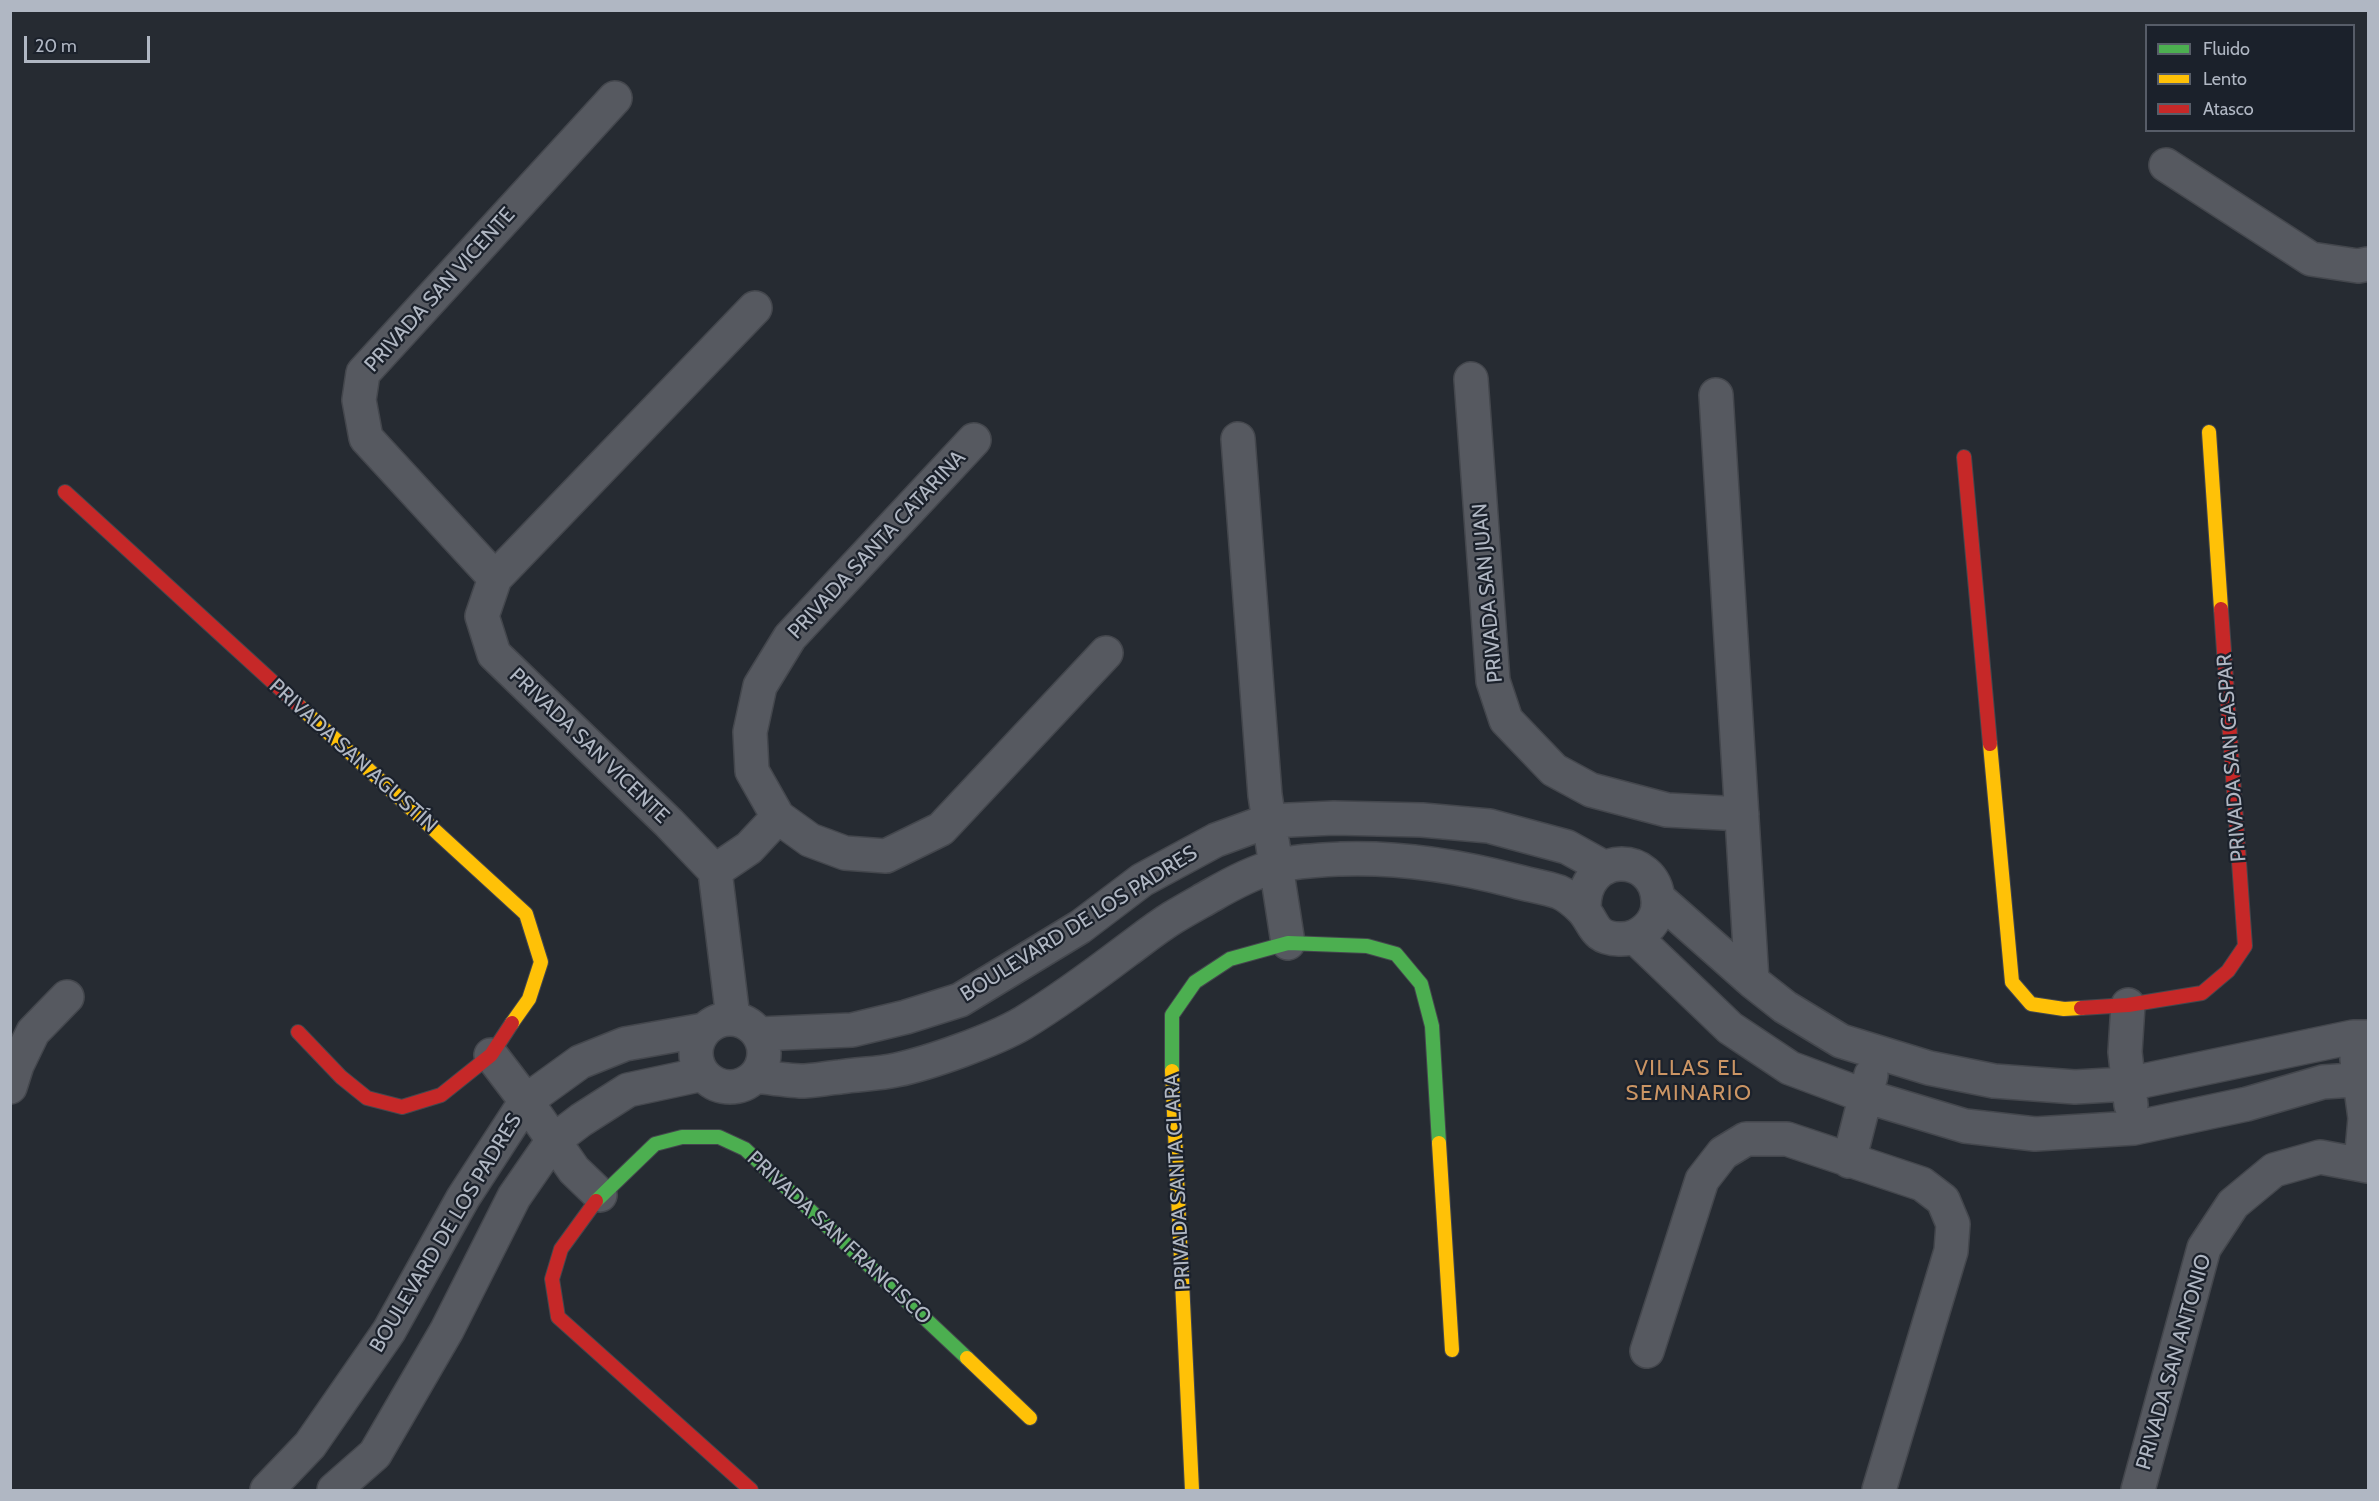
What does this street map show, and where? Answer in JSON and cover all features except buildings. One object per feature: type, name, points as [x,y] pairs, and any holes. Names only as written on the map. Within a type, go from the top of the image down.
[{"type":"street","name":"PRIVADA SAN VICENTE","points":[[495,578],[366,438],[359,400],[363,373],[615,98]]},
{"type":"street","points":[[2166,165],[2311,259],[2358,266],[2368,264]]},
{"type":"street","name":"PRIVADA SAN VICENTE","points":[[715,871],[669,823],[494,654],[482,616],[495,578],[755,308]]},
{"type":"street","name":"PRIVADA SAN JUAN","points":[[1471,379],[1493,681],[1506,720],[1554,770],[1591,790],[1667,810],[1742,814]]},
{"type":"street","points":[[1716,395],[1752,981]]},
{"type":"street","name":"PRIVADA SAN GASPAR","points":[[1964,457],[2012,982],[2031,1004],[2064,1008],[2128,1005],[2202,993],[2228,971],[2244,946],[2209,432]]},
{"type":"street","points":[[1238,439],[1268,821],[1288,943]]},
{"type":"street","name":"PRIVADA SANTA CATARINA","points":[[974,440],[790,637],[760,686],[750,732],[752,771],[778,817],[810,840],[845,853],[886,856],[941,829],[1106,653]]},
{"type":"street","name":"PRIVADA SAN AGUSTÍN","points":[[65,492],[526,914],[541,962],[529,999],[490,1055],[441,1095],[402,1107],[367,1098],[341,1077],[298,1032]]},
{"type":"street","points":[[732,1027],[698,1040],[696,1051],[697,1064],[703,1074],[722,1087],[734,1087],[755,1076],[764,1054],[732,1027],[715,871],[749,848],[778,817]]},
{"type":"street","name":"BOULEVARD DE LOS PADRES","points":[[267,1491],[310,1445],[389,1331],[463,1198],[526,1101],[580,1062],[625,1044],[732,1027],[852,1030],[906,1017],[960,1000],[1080,927],[1142,880],[1216,840],[1268,821],[1334,818],[1422,820],[1489,826],[1568,847],[1605,868]]},
{"type":"street","name":"BOULEVARD DE LOS PADRES","points":[[755,1076],[801,1081],[897,1070],[962,1050],[1022,1024],[1170,919],[1239,880],[1275,866],[1342,859],[1416,860],[1561,893],[1584,910]]},
{"type":"street","points":[[1617,864],[1640,869],[1649,876],[1658,898],[1658,909],[1654,921],[1635,937],[1622,940],[1609,938],[1598,932],[1589,922],[1584,910],[1587,885],[1605,868],[1617,864]]},
{"type":"street","points":[[1658,898],[1785,1007],[1840,1041],[1929,1068],[1994,1081],[2075,1087],[2128,1084],[2361,1037]]},
{"type":"street","points":[[1635,937],[1730,1028],[1790,1068],[1865,1096],[1965,1126],[2036,1134],[2134,1128],[2247,1104],[2323,1082],[2365,1079]]},
{"type":"street","name":"PRIVADA SANTA CLARA","points":[[1192,1491],[1172,1069],[1172,1016],[1194,982],[1230,959],[1288,943],[1367,946],[1396,954],[1421,984],[1432,1026],[1452,1350]]},
{"type":"street","points":[[10,1087],[33,1032],[67,997]]},
{"type":"street","points":[[2128,1005],[2125,1052],[2134,1128]]},
{"type":"street","name":"PRIVADA SAN ANTONIO","points":[[2138,1491],[2204,1248],[2233,1204],[2274,1170],[2320,1157],[2365,1165],[2365,1079],[2361,1037]]},
{"type":"street","points":[[1849,1161],[1876,1053]]},
{"type":"street","points":[[490,1055],[526,1101],[552,1142],[574,1170],[600,1195]]},
{"type":"street","name":"BOULEVARD DE LOS PADRES","points":[[334,1491],[375,1454],[447,1330],[514,1197],[552,1142],[628,1090],[703,1074]]},
{"type":"street","name":"PRIVADA SAN FRANCISCO","points":[[751,1491],[558,1317],[552,1279],[561,1249],[600,1195],[655,1144],[682,1137],[719,1137],[745,1149],[1030,1418]]},
{"type":"street","points":[[1647,1351],[1702,1180],[1723,1153],[1746,1139],[1787,1139],[1922,1184],[1943,1200],[1953,1224],[1951,1251],[1879,1491]]},
{"type":"traffic: fast","points":[[1172,1071],[1172,1015],[1195,982],[1230,959],[1288,943],[1367,946],[1396,954],[1421,984],[1432,1026],[1439,1143]]},
{"type":"traffic: fast","points":[[596,1201],[655,1144],[682,1137],[719,1137],[745,1149],[967,1358]]},
{"type":"traffic: slow","points":[[2209,432],[2221,609]]},
{"type":"traffic: slow","points":[[299,706],[526,914],[541,962],[529,999],[512,1023]]},
{"type":"traffic: slow","points":[[1990,744],[2012,982],[2031,1004],[2064,1009],[2081,1008]]},
{"type":"traffic: slow","points":[[1172,1071],[1192,1490]]},
{"type":"traffic: slow","points":[[1439,1143],[1452,1350]]},
{"type":"traffic: slow","points":[[967,1358],[1030,1418]]},
{"type":"traffic: jam","points":[[1964,457],[1990,744]]},
{"type":"traffic: jam","points":[[65,492],[299,706]]},
{"type":"traffic: jam","points":[[2081,1008],[2128,1005],[2202,993],[2228,971],[2245,946],[2221,609]]},
{"type":"traffic: jam","points":[[298,1032],[341,1077],[367,1098],[402,1107],[441,1095],[491,1055],[512,1023]]},
{"type":"traffic: jam","points":[[596,1201],[561,1249],[552,1279],[558,1317],[751,1490]]},
{"type":"district","name":"VILLAS EL SEMINARIO","points":[[1689,1082]]}]
